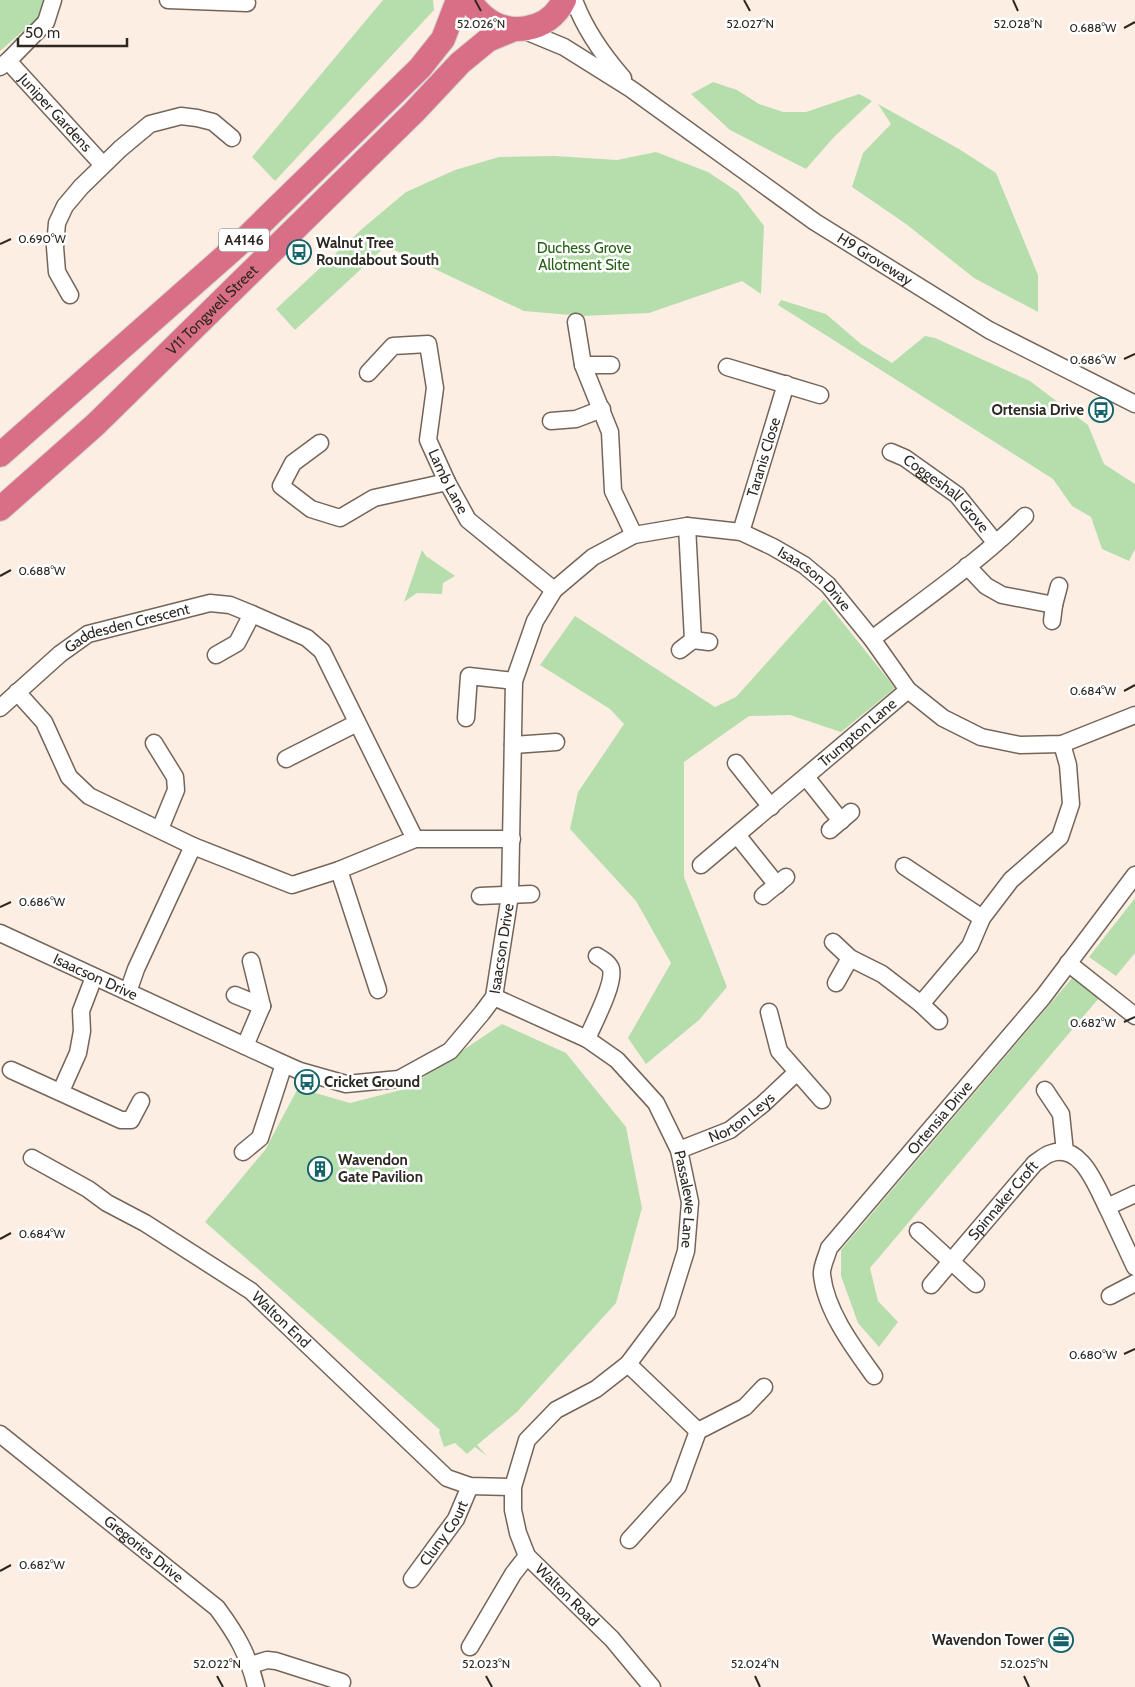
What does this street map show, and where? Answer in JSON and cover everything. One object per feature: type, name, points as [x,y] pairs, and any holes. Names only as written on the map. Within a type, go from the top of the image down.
[{"type":"highway","name":"V11 Tongwell Street","points":[[0,455],[248,236],[420,68],[443,39],[458,0]]},
{"type":"highway","points":[[470,0],[473,7],[490,23],[517,30]]},
{"type":"highway","name":"A4146","points":[[517,30],[539,25],[553,16],[564,0]]},
{"type":"highway","name":"V11 Tongwell Street","points":[[0,509],[95,425],[407,119],[460,64],[488,40],[517,30]]},
{"type":"street","points":[[4,64],[46,22],[53,0]]},
{"type":"street","points":[[168,0],[247,3]]},
{"type":"street","name":"H9 Groveway","points":[[574,0],[584,24],[598,48],[631,89]]},
{"type":"street","name":"H9 Groveway","points":[[517,30],[564,47],[631,89],[815,222],[989,330],[1135,404]]},
{"type":"street","name":"Juniper Gardens","points":[[4,64],[103,165]]},
{"type":"street","name":"Juniper Gardens","points":[[70,295],[57,272],[55,247],[57,223],[65,206],[103,165],[150,124],[181,116],[213,122],[232,138]]},
{"type":"street","points":[[576,322],[583,365],[610,432],[613,491],[634,535]]},
{"type":"street","name":"Lamb Lane","points":[[368,373],[393,346],[428,344],[435,388],[428,440],[447,482],[468,520],[554,590]]},
{"type":"street","points":[[583,365],[611,365]]},
{"type":"street","points":[[727,367],[820,395]]},
{"type":"street","name":"Taranis Close","points":[[741,532],[786,384]]},
{"type":"street","points":[[552,421],[576,419],[602,409]]},
{"type":"street","points":[[320,442],[294,463],[281,486],[311,509],[340,518],[374,498],[447,482]]},
{"type":"street","name":"Coggeshall Grove","points":[[891,452],[905,458],[957,495],[995,542]]},
{"type":"street","name":"Coggeshall Grove","points":[[872,639],[967,566],[1025,516]]},
{"type":"street","points":[[687,526],[694,644]]},
{"type":"street","name":"Isaacson Drive","points":[[0,933],[300,1071],[346,1084],[399,1079],[450,1051],[494,997],[510,895],[514,681],[535,621],[554,590],[592,557],[634,535],[687,526],[741,532],[773,546],[804,565],[828,585],[872,639],[908,690],[943,718],[981,737],[1020,745],[1062,744],[1135,715]]},
{"type":"street","points":[[967,566],[986,586],[1002,595],[1053,613],[1059,586]]},
{"type":"street","name":"Gaddesden Crescent","points":[[0,708],[60,654],[88,634],[210,603],[230,605],[306,638],[322,650],[415,839]]},
{"type":"street","points":[[216,655],[237,643],[252,614]]},
{"type":"street","points":[[466,718],[468,676],[514,681]]},
{"type":"street","name":"Trumpton Lane","points":[[701,865],[908,690]]},
{"type":"street","points":[[17,692],[44,722],[69,777],[89,796],[194,846],[292,885],[339,870],[415,839],[512,839]]},
{"type":"street","points":[[286,759],[357,723]]},
{"type":"street","points":[[513,745],[556,742]]},
{"type":"street","points":[[154,743],[175,777],[176,790],[160,829]]},
{"type":"street","points":[[921,1004],[970,946],[982,918],[1011,880],[1060,837],[1071,804],[1068,765],[1062,744]]},
{"type":"street","points":[[736,763],[771,807]]},
{"type":"street","name":"Trumpton Lane","points":[[806,777],[841,821]]},
{"type":"street","points":[[737,835],[781,881],[763,896]]},
{"type":"street","points":[[128,992],[136,969],[194,846]]},
{"type":"street","points":[[904,866],[982,918]]},
{"type":"street","points":[[339,870],[372,982]]},
{"type":"street","name":"Ortensia Drive","points":[[874,1376],[848,1339],[827,1298],[822,1273],[829,1248],[1044,997],[1135,875]]},
{"type":"street","points":[[510,895],[531,894]]},
{"type":"street","name":"Isaacson Drive","points":[[480,896],[510,895]]},
{"type":"street","points":[[833,942],[850,958],[882,974],[921,1004],[938,1021]]},
{"type":"street","points":[[586,1040],[610,984],[611,969],[606,961],[597,956]]},
{"type":"street","points":[[836,983],[850,958]]},
{"type":"street","points":[[245,1046],[262,1006],[251,961]]},
{"type":"street","points":[[1068,964],[1135,1016]]},
{"type":"street","points":[[61,1092],[78,1053],[82,1031],[81,1011],[94,977]]},
{"type":"street","points":[[235,996],[262,1006]]},
{"type":"street","name":"Passalewe Lane","points":[[494,997],[586,1040],[617,1060],[656,1103],[679,1150],[690,1202],[686,1251],[667,1312],[628,1364],[596,1389],[556,1410],[527,1440],[514,1487]]},
{"type":"street","points":[[769,1012],[779,1051],[822,1100]]},
{"type":"street","points":[[243,1152],[260,1138],[284,1064]]},
{"type":"street","points":[[11,1070],[121,1120],[131,1120],[141,1101]]},
{"type":"street","name":"Norton Leys","points":[[679,1150],[730,1130],[763,1104],[797,1072]]},
{"type":"street","points":[[1045,1090],[1061,1114],[1065,1152],[1077,1158],[1086,1167],[1135,1267]]},
{"type":"street","name":"Spinnaker Croft","points":[[931,1285],[1035,1163],[1050,1154],[1065,1152]]},
{"type":"street","name":"Walton End","points":[[32,1158],[88,1189],[107,1203],[145,1222],[251,1291],[447,1478],[470,1486],[514,1487]]},
{"type":"street","points":[[1106,1207],[1135,1194]]},
{"type":"street","points":[[918,1231],[976,1284]]},
{"type":"street","points":[[1110,1296],[1135,1284]]},
{"type":"street","points":[[628,1364],[698,1431]]},
{"type":"street","points":[[629,1540],[678,1486],[698,1431],[745,1407],[764,1387]]},
{"type":"street","name":"Gregories Drive","points":[[0,1434],[217,1608],[235,1633],[251,1664],[256,1687]]},
{"type":"street","name":"Cluny Court","points":[[412,1579],[456,1519],[470,1486]]},
{"type":"street","name":"Walton Road","points":[[514,1487],[513,1510],[518,1533],[527,1556],[612,1639],[652,1687]]},
{"type":"street","points":[[470,1647],[513,1574],[527,1556]]},
{"type":"street","points":[[251,1664],[267,1660],[276,1661],[342,1682]]},
{"type":"green space","points":[[0,0],[47,0],[38,18],[0,51]]},
{"type":"green space","points":[[383,0],[433,0],[434,10],[275,181],[252,157]]},
{"type":"green space","points":[[713,82],[737,90],[759,104],[783,112],[806,112],[859,94],[872,101],[833,138],[806,169],[730,130],[691,94]]},
{"type":"green space","points":[[878,104],[959,149],[996,173],[1038,275],[1038,312],[974,278],[906,224],[852,187],[863,153],[891,124]]},
{"type":"green space","name":"Duchess Grove Allotment Site","points":[[656,152],[708,172],[738,192],[764,226],[761,294],[742,281],[649,313],[582,316],[524,311],[386,246],[295,330],[276,309],[363,228],[406,192],[455,170],[499,157],[555,156],[617,160]]},
{"type":"green space","points":[[781,300],[826,314],[861,344],[892,363],[925,336],[935,338],[1030,381],[1088,425],[1104,464],[1135,484],[1135,549],[1129,561],[1102,549],[1091,517],[1072,506],[1053,479],[778,305]]},
{"type":"green space","points":[[422,550],[426,556],[455,576],[443,583],[442,594],[417,593],[404,602]]},
{"type":"green space","points":[[824,599],[895,688],[841,732],[790,715],[749,716],[684,762],[684,877],[727,987],[699,1020],[646,1064],[628,1038],[671,963],[636,901],[570,829],[578,792],[624,724],[610,709],[540,665],[575,616],[715,707],[736,697]]},
{"type":"green space","points":[[1135,898],[1135,953],[1116,976],[1089,957]]},
{"type":"green space","points":[[1073,977],[1099,998],[870,1268],[878,1301],[898,1322],[879,1347],[858,1323],[841,1276],[841,1250]]},
{"type":"green space","points":[[502,1024],[566,1053],[626,1127],[642,1208],[616,1303],[517,1412],[477,1445],[487,1456],[475,1447],[467,1454],[455,1443],[444,1447],[440,1430],[205,1222],[265,1150],[298,1088],[350,1103],[405,1089]]},
{"type":"place","name":"Walnut Tree Roundabout South","points":[[299,252]]},
{"type":"place","name":"Ortensia Drive","points":[[1101,410]]},
{"type":"place","name":"Cricket Ground","points":[[307,1082]]},
{"type":"place","name":"Wavendon Gate Pavilion","points":[[320,1169]]},
{"type":"place","name":"Wavendon Tower","points":[[1061,1640]]}]
